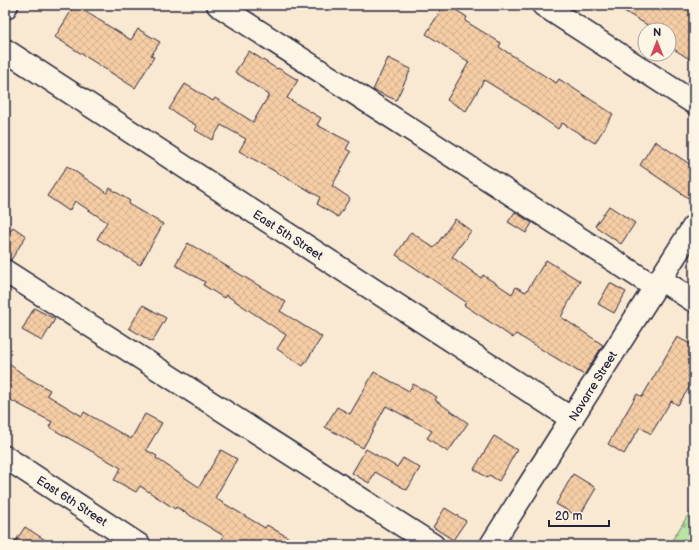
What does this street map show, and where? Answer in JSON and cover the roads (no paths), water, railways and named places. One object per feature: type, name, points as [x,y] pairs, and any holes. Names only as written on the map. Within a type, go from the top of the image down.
[{"type":"street","points":[[218,5],[658,283],[694,301]]},
{"type":"street","points":[[543,5],[694,103]]},
{"type":"street","name":"East 5th Street","points":[[5,50],[572,419]]},
{"type":"street","name":"Navarre Street","points":[[491,545],[694,226]]},
{"type":"street","points":[[5,271],[433,545]]},
{"type":"street","name":"East 6th Street","points":[[5,457],[138,545]]}]
